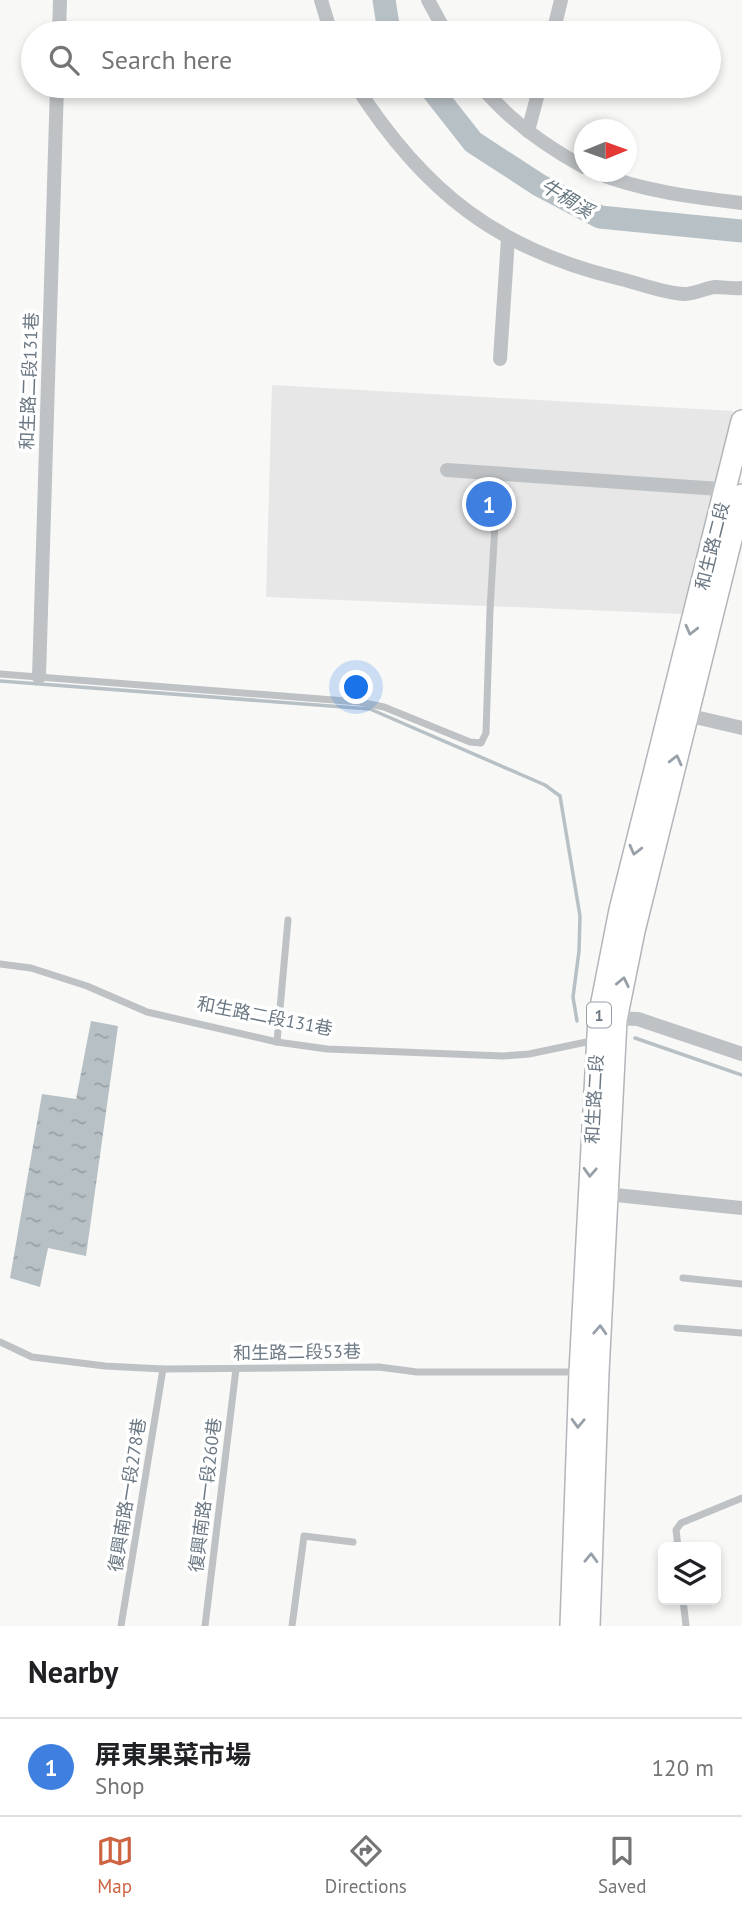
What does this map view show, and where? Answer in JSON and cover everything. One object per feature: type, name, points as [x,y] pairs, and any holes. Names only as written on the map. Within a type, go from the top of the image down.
[{"type":"main road","name":"和生路二段","points":[[571,1626],[589,1373],[607,1029],[620,910],[679,713],[737,492],[742,421]]},
{"type":"main road","name":"和生路二段","points":[[589,1626],[589,1373],[606,1195],[607,1029]]},
{"type":"street","points":[[59,21],[60,0]]},
{"type":"street","points":[[321,0],[327,21]]},
{"type":"street","points":[[428,0],[439,21]]},
{"type":"street","points":[[556,21],[561,0]]},
{"type":"street","name":"和生路二段131巷","points":[[39,677],[57,98]]},
{"type":"street","points":[[364,98],[410,159],[451,199],[508,239],[590,272],[681,294],[715,287],[742,288]]},
{"type":"street","points":[[491,98],[548,148],[574,162]]},
{"type":"street","points":[[528,131],[537,98]]},
{"type":"street","points":[[619,182],[656,192],[742,203]]},
{"type":"street","points":[[500,359],[508,239]]},
{"type":"street","points":[[447,470],[737,492]]},
{"type":"street","points":[[679,713],[742,728]]},
{"type":"street","points":[[607,1029],[638,1019],[742,1054]]},
{"type":"street","points":[[606,1195],[742,1208]]},
{"type":"lane","points":[[0,674],[359,702],[384,707],[470,742],[481,743],[486,733],[498,473]]},
{"type":"lane","points":[[277,1042],[288,920]]},
{"type":"lane","name":"和生路二段131巷","points":[[0,964],[31,968],[87,986],[147,1013],[277,1042],[327,1049],[503,1056],[529,1054],[607,1029]]},
{"type":"lane","points":[[683,1278],[742,1284]]},
{"type":"lane","points":[[677,1328],[742,1333]]},
{"type":"lane","name":"和生路二段53巷","points":[[0,1342],[32,1356],[104,1366],[163,1369],[367,1367],[416,1372],[589,1373]]},
{"type":"lane","name":"復興南路一段278巷","points":[[121,1626],[163,1369]]},
{"type":"lane","name":"復興南路一段260巷","points":[[205,1626],[236,1369]]},
{"type":"lane","points":[[677,1542],[676,1530],[681,1523],[742,1498]]},
{"type":"lane","points":[[292,1626],[304,1536],[353,1542]]},
{"type":"lane","points":[[684,1605],[686,1626]]},
{"type":"shaded area","points":[[272,385],[733,411],[683,614],[266,597]]},
{"type":"water","points":[[91,1021],[118,1026],[86,1256],[48,1248],[40,1287],[10,1278],[42,1094],[76,1099]]},
{"type":"waterway","name":"牛稠溪","points":[[384,0],[387,21]]},
{"type":"waterway","name":"牛稠溪","points":[[438,98],[473,142],[539,185],[600,217],[742,231]]},
{"type":"waterway","points":[[0,681],[370,709],[545,785],[560,796],[580,916],[573,997],[577,1021]]},
{"type":"waterway","points":[[635,1038],[742,1075]]},
{"type":"place","name":"屏東果菜市場","points":[[489,504]]}]
